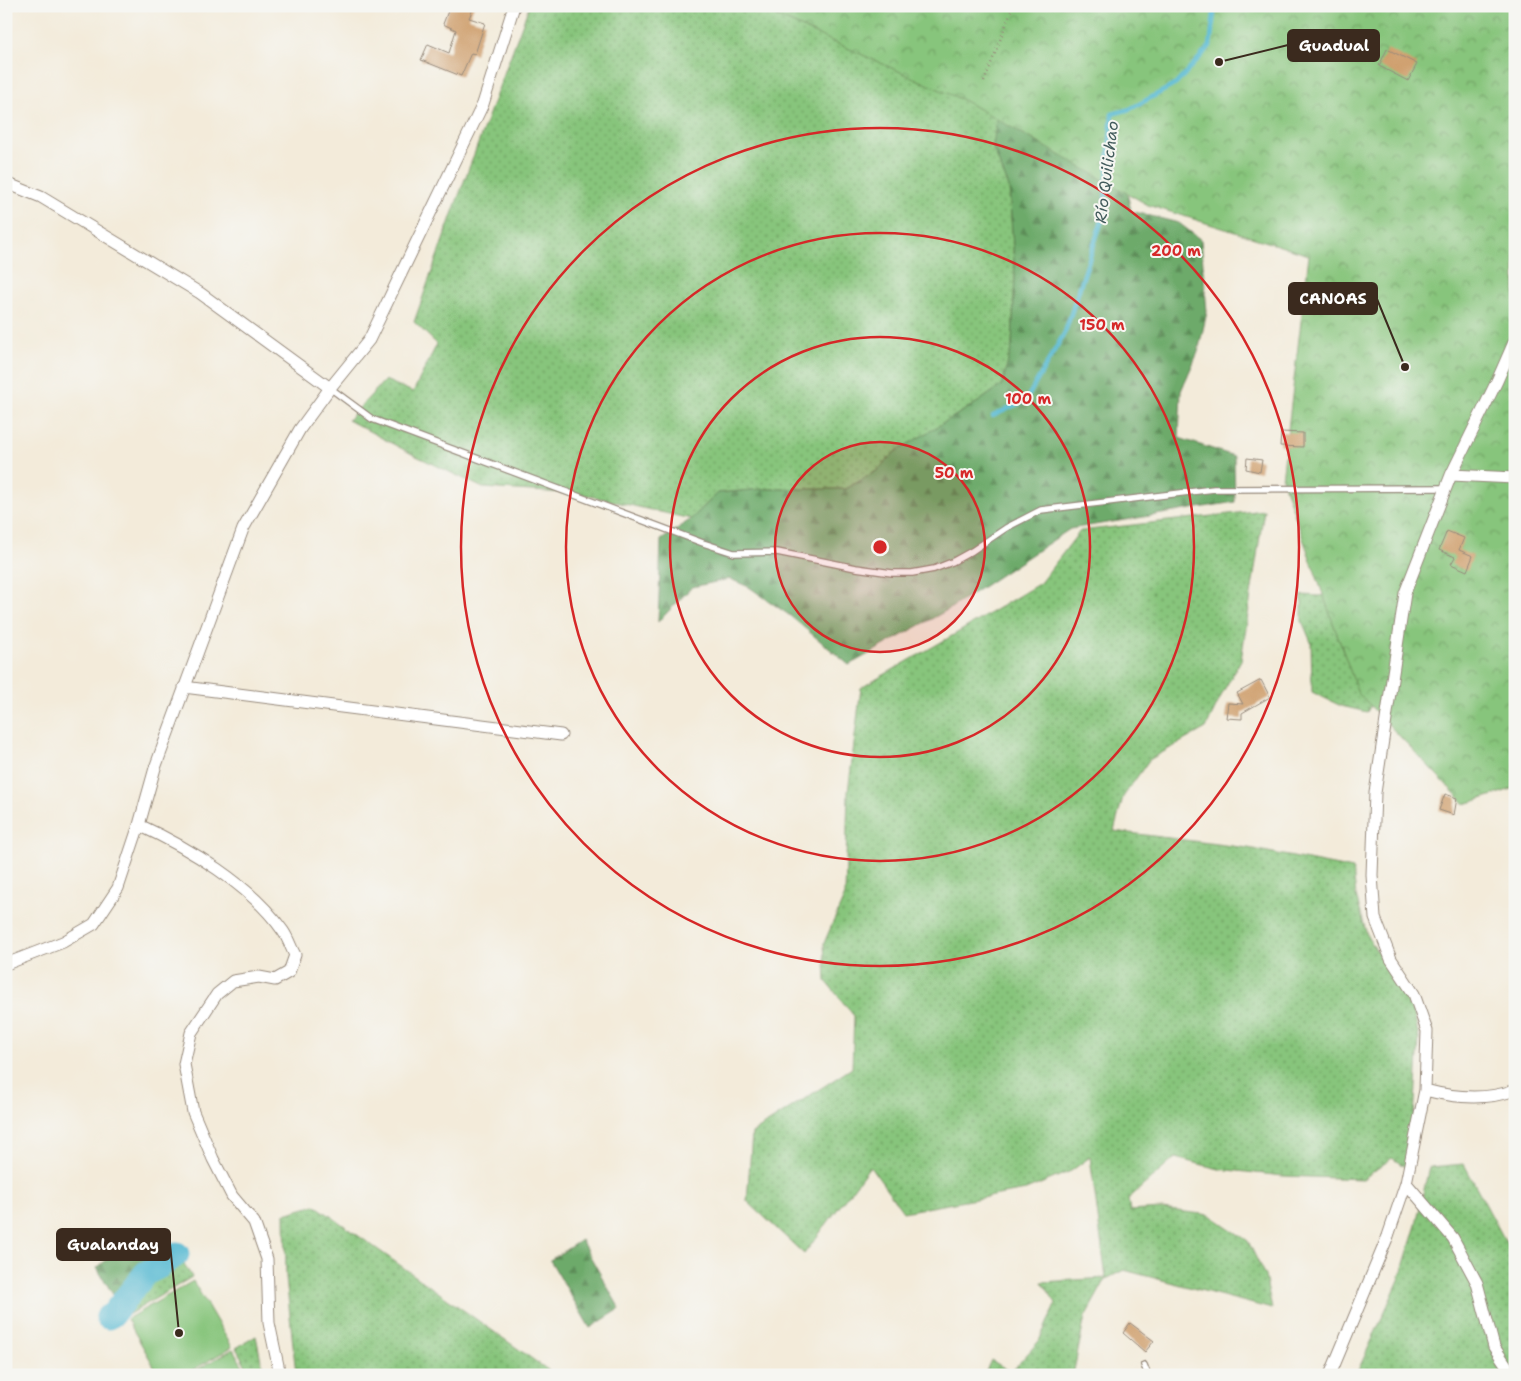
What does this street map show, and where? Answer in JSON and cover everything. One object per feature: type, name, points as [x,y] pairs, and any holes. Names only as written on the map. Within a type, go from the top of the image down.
[{"type":"street","points":[[6,964],[63,942],[94,924],[118,888],[139,825],[155,768],[243,529],[300,430],[330,388],[369,340],[483,104],[514,6]]},
{"type":"street","points":[[6,183],[41,197],[200,293],[330,388]]},
{"type":"street","points":[[1330,1375],[1388,1236],[1406,1183],[1426,1090],[1427,1031],[1414,994],[1392,959],[1375,918],[1372,875],[1376,793],[1405,593],[1451,475],[1515,340]]},
{"type":"street","points":[[1451,475],[1515,478]]},
{"type":"street","points":[[184,687],[561,734]]},
{"type":"street","points":[[139,825],[170,839],[210,864],[241,888],[264,909],[283,932],[295,955],[289,972],[275,980],[259,977],[232,981],[217,994],[191,1033],[184,1064],[192,1112],[232,1196],[254,1222],[267,1259],[269,1323],[280,1375]]},
{"type":"street","points":[[1426,1090],[1448,1096],[1477,1098],[1515,1090]]},
{"type":"street","points":[[1406,1183],[1453,1238],[1477,1283],[1494,1347],[1513,1375]]},
{"type":"lane","points":[[330,388],[372,419],[703,543],[734,553],[777,552],[856,568],[892,573],[912,573],[934,569],[952,562],[1006,528],[1041,510],[1214,489],[1446,488]]},
{"type":"lane","points":[[1144,1365],[1148,1375]]},
{"type":"path","points":[[984,82],[1013,6]]},
{"type":"green space","points":[[529,6],[1055,6],[993,147],[1009,187],[1015,276],[1012,346],[1002,385],[978,402],[895,452],[878,470],[846,489],[763,489],[718,493],[691,519],[581,494],[483,488],[412,454],[348,420],[385,380],[413,392],[437,344],[414,322]]},
{"type":"green space","points":[[754,6],[1515,6],[1515,788],[1465,804],[1358,693],[1282,479],[1309,255],[1148,205],[965,101]]},
{"type":"green space","points":[[999,96],[1120,158],[1131,211],[1179,223],[1201,240],[1207,312],[1198,352],[1181,391],[1179,438],[1234,456],[1235,502],[1070,529],[951,608],[849,665],[789,615],[749,587],[730,579],[692,587],[658,622],[661,540],[691,519],[718,493],[763,489],[846,489],[878,470],[895,452],[978,402],[1002,385],[1012,346],[1015,276],[1009,187],[993,148]]},
{"type":"green space","points":[[1264,510],[1241,660],[1206,728],[1149,760],[1123,797],[1114,831],[1248,848],[1353,869],[1356,896],[1367,935],[1414,1014],[1419,1039],[1413,1134],[1408,1169],[1392,1158],[1363,1179],[1283,1176],[1219,1169],[1175,1158],[1128,1199],[1130,1211],[1161,1209],[1210,1215],[1248,1241],[1265,1276],[1272,1309],[1124,1270],[1106,1279],[1085,1317],[1073,1375],[984,1375],[991,1360],[1011,1372],[1039,1341],[1056,1303],[1042,1282],[1106,1278],[1090,1157],[1071,1171],[1026,1190],[903,1212],[870,1166],[804,1254],[747,1201],[752,1133],[852,1068],[854,1016],[826,981],[824,943],[845,895],[848,792],[861,688],[1040,583],[1080,531]]},
{"type":"green space","points":[[1330,594],[1385,680],[1367,712],[1341,706],[1312,692],[1311,642],[1302,621],[1302,595],[1319,596]]},
{"type":"green space","points":[[1464,1164],[1515,1259],[1515,1375],[1356,1375],[1399,1280],[1416,1225],[1429,1167]]},
{"type":"green space","points":[[315,1205],[555,1375],[296,1375],[286,1277],[285,1214]]},
{"type":"green space","points":[[163,1232],[166,1245],[174,1254],[166,1261],[156,1262],[153,1269],[140,1272],[122,1301],[118,1303],[97,1268],[120,1251]]},
{"type":"green space","points":[[581,1240],[620,1309],[590,1328],[550,1260]]},
{"type":"green space","points":[[178,1254],[192,1277],[126,1316],[121,1308],[140,1281]]},
{"type":"green space","points":[[193,1281],[232,1347],[184,1375],[159,1375],[127,1319]]},
{"type":"green space","points":[[256,1336],[264,1375],[251,1375],[236,1348]]},
{"type":"green space","points":[[233,1349],[248,1375],[188,1375]]},
{"type":"building","points":[[450,6],[474,6],[469,18],[485,23],[475,54],[471,53],[461,76],[421,60],[428,44],[449,53],[456,30],[443,24]]},
{"type":"building","points":[[1387,49],[1417,64],[1408,81],[1379,66]]},
{"type":"building","points":[[1281,432],[1303,433],[1303,447],[1280,446]]},
{"type":"building","points":[[1247,458],[1262,460],[1260,472],[1246,469]]},
{"type":"building","points":[[1447,531],[1464,538],[1459,550],[1473,556],[1467,571],[1451,564],[1455,557],[1439,550]]},
{"type":"building","points":[[1261,680],[1270,697],[1242,713],[1242,719],[1226,718],[1228,703],[1243,704],[1237,693]]},
{"type":"building","points":[[1445,794],[1457,798],[1454,815],[1439,810]]},
{"type":"building","points":[[1130,1323],[1154,1341],[1145,1352],[1123,1333]]},
{"type":"waterway","name":"Río Quilichao","points":[[993,416],[1026,400],[1065,332],[1104,214],[1112,114],[1130,109],[1176,84],[1210,46],[1215,6]]},
{"type":"waterway","name":"Río Quilichao","points":[[108,1317],[112,1315],[146,1273],[177,1254]]},
{"type":"place","name":"Guadual","points":[[1219,62]]},
{"type":"place","name":"CANOAS","points":[[1405,367]]},
{"type":"place","name":"Gualanday","points":[[179,1333]]}]
